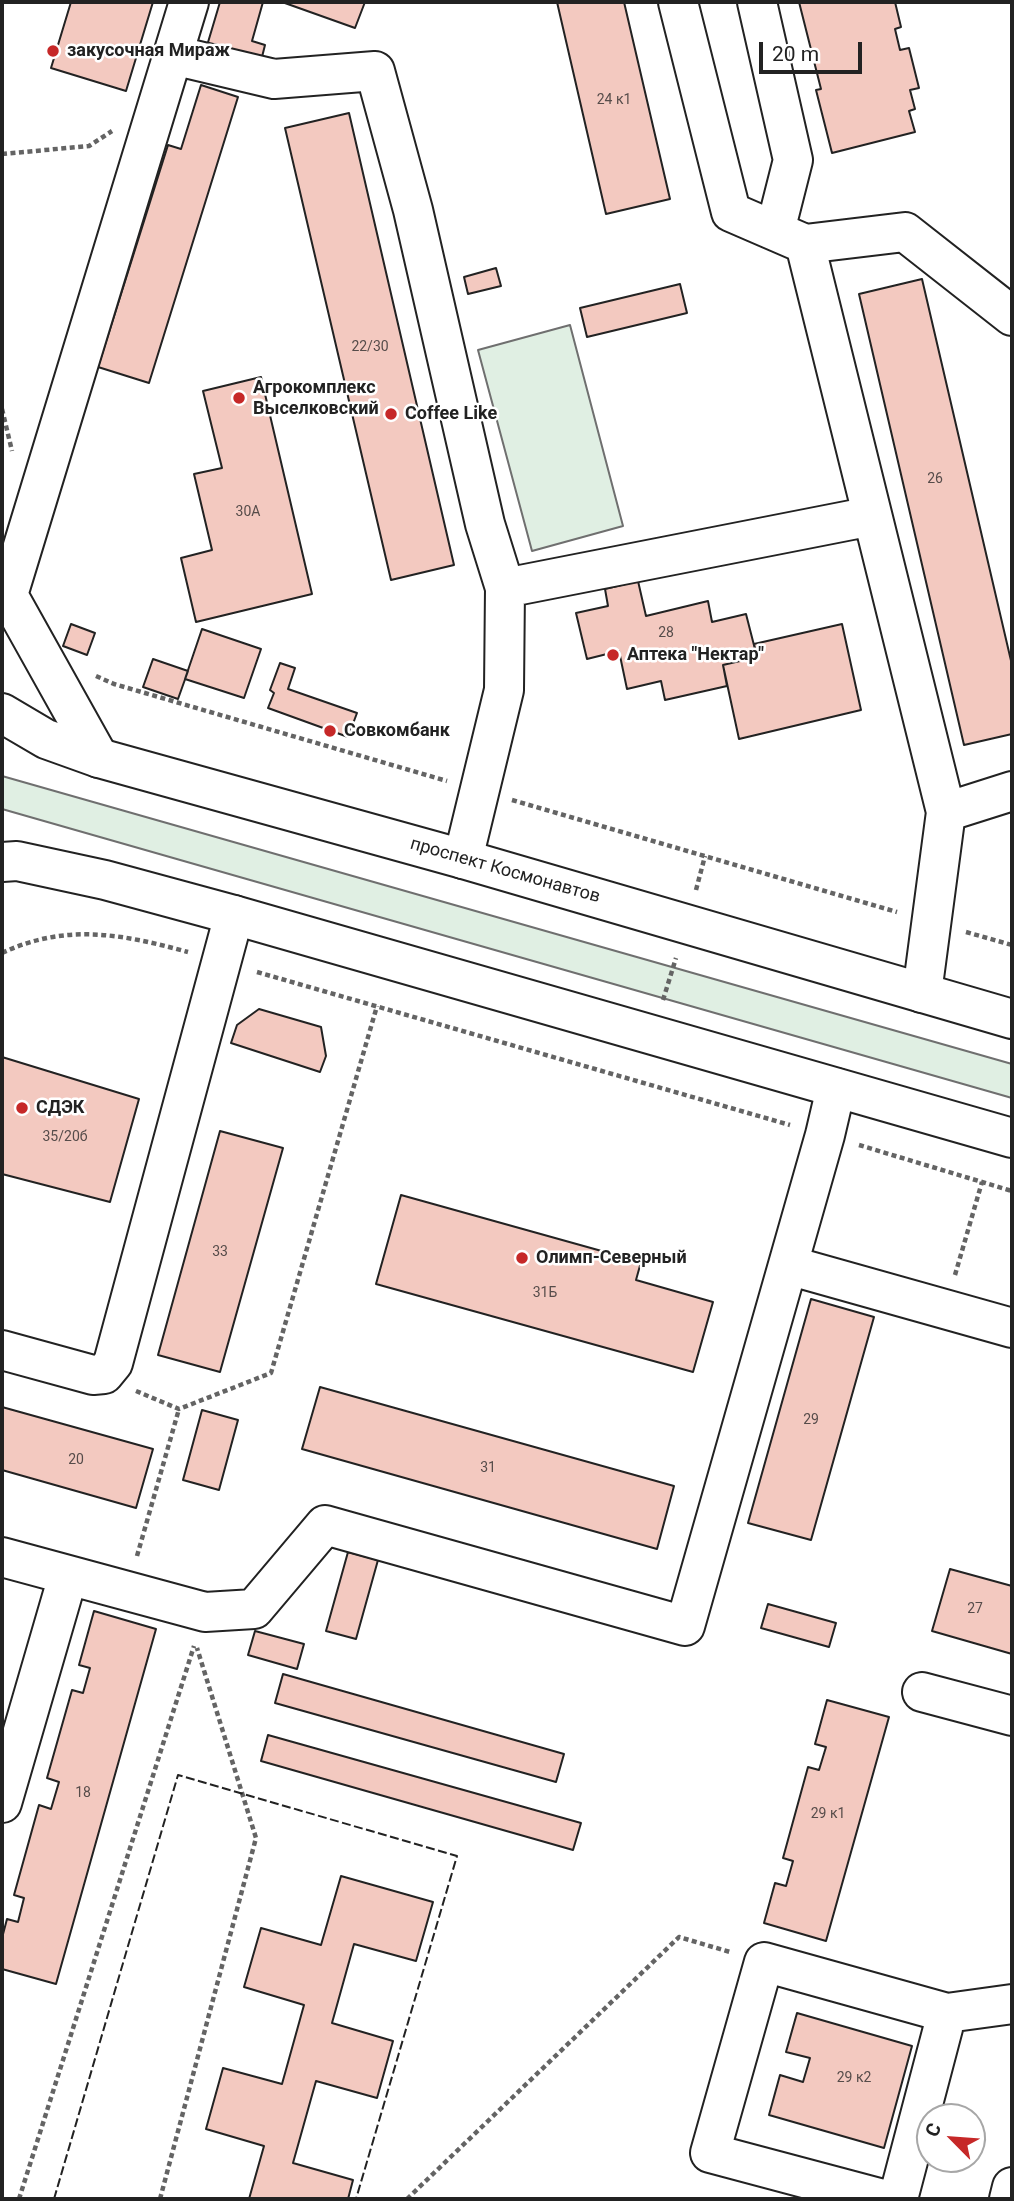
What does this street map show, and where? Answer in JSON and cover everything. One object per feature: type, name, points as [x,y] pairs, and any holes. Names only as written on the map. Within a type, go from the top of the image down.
[{"type":"main road","points":[[99,758],[8,595],[189,2]]},
{"type":"main road","points":[[678,2],[731,212],[790,237],[905,232],[1012,316]]},
{"type":"main road","points":[[757,2],[793,160],[790,237],[872,516],[946,812],[922,993]]},
{"type":"main road","points":[[173,55],[274,79],[374,71],[413,210],[485,524],[505,587],[504,690],[463,859]]},
{"type":"main road","points":[[505,587],[872,516]]},
{"type":"main road","name":"проспект Космонавтов","points":[[2,713],[46,739],[99,758],[463,859],[1012,1019]]},
{"type":"main road","points":[[946,812],[1012,791]]},
{"type":"main road","points":[[2,862],[17,861],[105,880],[234,915],[1012,1138]]},
{"type":"main road","points":[[2,1350],[93,1375],[104,1374],[113,1363],[234,915]]},
{"type":"main road","points":[[2,1557],[205,1612],[254,1609],[325,1525],[685,1626],[825,1135],[836,1088]]},
{"type":"main road","points":[[788,1265],[1012,1328]]},
{"type":"main road","points":[[2,1802],[68,1576]]},
{"type":"main road","points":[[922,1692],[1012,1716]]},
{"type":"main road","points":[[883,2199],[710,2153],[764,1962],[947,2013],[1012,2004]]},
{"type":"main road","points":[[898,2199],[947,2013]]},
{"type":"main road","points":[[1009,2199],[1012,2187]]},
{"type":"path","points":[[2,154],[89,146],[159,99]]},
{"type":"path","points":[[653,1036],[686,924]]},
{"type":"path","points":[[2,953],[22,944],[64,933],[106,934],[175,949],[1012,1191]]},
{"type":"path","points":[[104,1374],[124,1386],[179,1409],[271,1373],[377,1006]]},
{"type":"path","points":[[946,1309],[982,1182]]},
{"type":"path","points":[[126,1592],[179,1409]]},
{"type":"path","points":[[19,2199],[195,1643],[256,1838],[160,2199]]},
{"type":"path","points":[[407,2199],[678,1937],[764,1962]]},
{"type":"green space","points":[[570,325],[623,526],[532,551],[478,350]]},
{"type":"green space","points":[[2,776],[1012,1064],[1012,1098],[2,809]]},
{"type":"building","points":[[71,2],[153,2],[126,91],[51,68]]},
{"type":"building","points":[[220,2],[263,2],[252,41],[265,45],[260,65],[206,49]]},
{"type":"building","points":[[282,2],[365,2],[355,28]]},
{"type":"building","points":[[557,2],[624,2],[670,199],[606,214]]},
{"type":"building","points":[[799,2],[895,2],[901,27],[895,29],[900,50],[909,48],[919,88],[910,90],[915,109],[909,111],[915,132],[832,153],[816,90],[821,89]]},
{"type":"building","points":[[201,85],[238,97],[149,383],[98,367],[168,145],[181,149]]},
{"type":"building","points":[[349,113],[454,565],[391,580],[285,128]]},
{"type":"building","points":[[496,268],[501,286],[468,294],[464,277]]},
{"type":"building","points":[[922,279],[1012,665],[1012,734],[964,745],[859,294]]},
{"type":"building","points":[[680,284],[687,313],[587,337],[580,308]]},
{"type":"building","points":[[261,377],[312,594],[196,622],[181,558],[212,550],[194,474],[222,468],[203,391]]},
{"type":"building","points":[[638,581],[646,616],[708,601],[712,622],[746,614],[757,657],[723,665],[727,686],[665,700],[661,681],[627,689],[619,651],[587,659],[576,613],[608,606],[605,589]]},
{"type":"building","points":[[71,624],[95,633],[87,655],[63,646]]},
{"type":"building","points":[[842,624],[861,710],[739,739],[723,665],[757,657],[754,644]]},
{"type":"building","points":[[202,629],[261,649],[244,698],[185,679]]},
{"type":"building","points":[[153,659],[188,671],[178,699],[143,687]]},
{"type":"building","points":[[280,663],[295,668],[288,689],[357,713],[348,737],[268,708],[274,693],[270,690]]},
{"type":"building","points":[[259,1009],[321,1027],[326,1056],[320,1072],[231,1043],[237,1025]]},
{"type":"building","points":[[2,1057],[139,1099],[110,1202],[2,1174]]},
{"type":"building","points":[[220,1131],[283,1148],[220,1372],[158,1355]]},
{"type":"building","points":[[401,1195],[641,1262],[636,1280],[713,1302],[693,1372],[376,1284]]},
{"type":"building","points":[[811,1299],[874,1317],[811,1540],[748,1523]]},
{"type":"building","points":[[320,1387],[674,1486],[657,1549],[302,1449]]},
{"type":"building","points":[[2,1407],[153,1449],[136,1508],[2,1470]]},
{"type":"building","points":[[202,1410],[238,1420],[219,1490],[183,1480]]},
{"type":"building","points":[[348,1552],[378,1560],[356,1639],[326,1631]]},
{"type":"building","points":[[950,1569],[1012,1586],[1012,1654],[932,1631]]},
{"type":"building","points":[[768,1604],[836,1623],[829,1647],[761,1628]]},
{"type":"building","points":[[94,1611],[156,1629],[56,1984],[2,1969],[2,1938],[7,1919],[18,1922],[24,1898],[14,1895],[39,1805],[51,1809],[59,1782],[47,1778],[72,1690],[83,1693],[90,1668],[79,1665]]},
{"type":"building","points":[[255,1631],[304,1644],[297,1669],[248,1655]]},
{"type":"building","points":[[283,1674],[564,1754],[556,1782],[275,1703]]},
{"type":"building","points":[[827,1700],[889,1717],[826,1941],[764,1923],[775,1883],[786,1886],[793,1861],[783,1858],[808,1767],[819,1770],[826,1747],[815,1744]]},
{"type":"building","points":[[268,1735],[581,1823],[573,1850],[261,1761]]},
{"type":"building","points":[[341,1876],[433,1902],[416,1961],[354,1944],[332,2023],[393,2041],[377,2098],[316,2081],[293,2163],[353,2180],[348,2199],[249,2199],[264,2146],[206,2129],[223,2068],[282,2084],[304,2005],[244,1987],[261,1928],[321,1945]]},
{"type":"building","points":[[797,2013],[912,2046],[884,2148],[769,2115],[780,2075],[803,2082],[810,2058],[786,2052]]},
{"type":"fence","points":[[54,2199],[178,1775],[457,1856],[356,2199]]},
{"type":"place","name":"закусочная Мираж","points":[[53,51]]},
{"type":"place","name":"Агрокомплекс Выселковский","points":[[239,398]]},
{"type":"place","name":"Coffee Like","points":[[391,414]]},
{"type":"place","name":"Аптека \"Нектар\"","points":[[613,655]]},
{"type":"place","name":"Совкомбанк","points":[[330,731]]},
{"type":"place","name":"СДЭК","points":[[22,1108]]},
{"type":"place","name":"Олимп-Северный","points":[[522,1258]]}]
